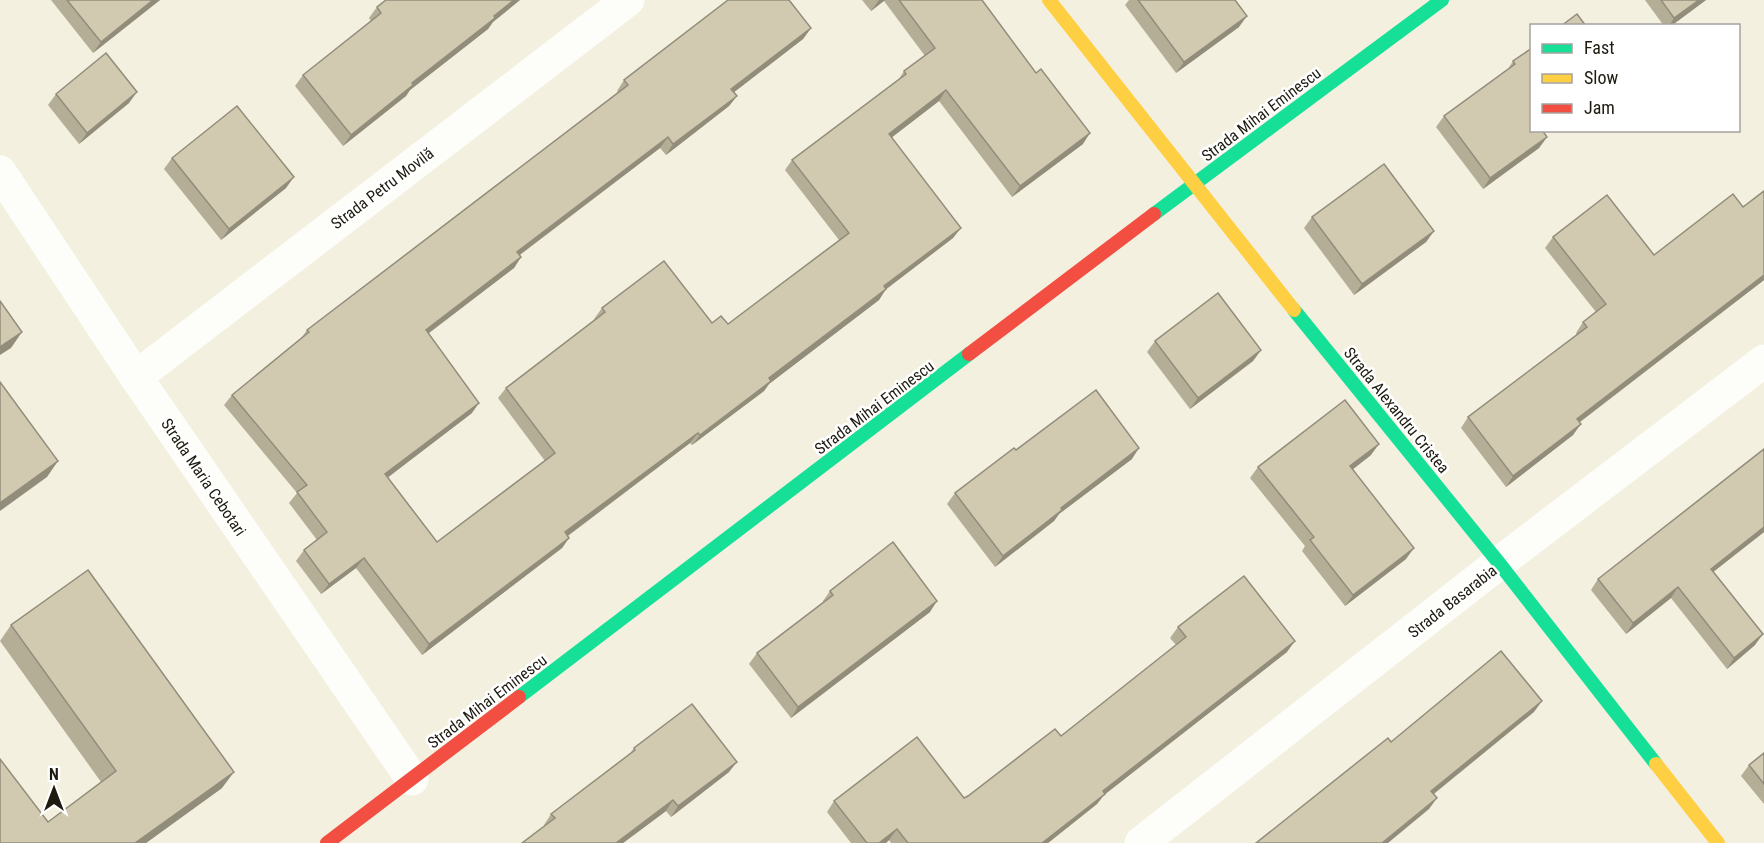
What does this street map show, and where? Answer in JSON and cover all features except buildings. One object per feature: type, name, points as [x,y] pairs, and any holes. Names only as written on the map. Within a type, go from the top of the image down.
[{"type":"street","name":"Strada Petru Movilă","points":[[136,376],[628,0]]},
{"type":"street","name":"Strada Alexandru Cristea","points":[[1049,0],[1193,184],[1499,563],[1718,843]]},
{"type":"street","name":"Strada Mihai Eminescu","points":[[327,843],[1193,184],[1442,0]]},
{"type":"street","name":"Strada Maria Cebotari","points":[[0,172],[411,779]]},
{"type":"street","name":"Strada Basarabia","points":[[1141,843],[1499,563],[1764,361]]},
{"type":"traffic: fast","points":[[1154,214],[1442,0]]},
{"type":"traffic: fast","points":[[1294,310],[1499,563],[1656,764]]},
{"type":"traffic: fast","points":[[519,697],[969,354]]},
{"type":"traffic: slow","points":[[1049,0],[1294,310]]},
{"type":"traffic: slow","points":[[1656,764],[1718,843]]},
{"type":"traffic: jam","points":[[969,354],[1154,214]]},
{"type":"traffic: jam","points":[[327,843],[519,697]]}]
